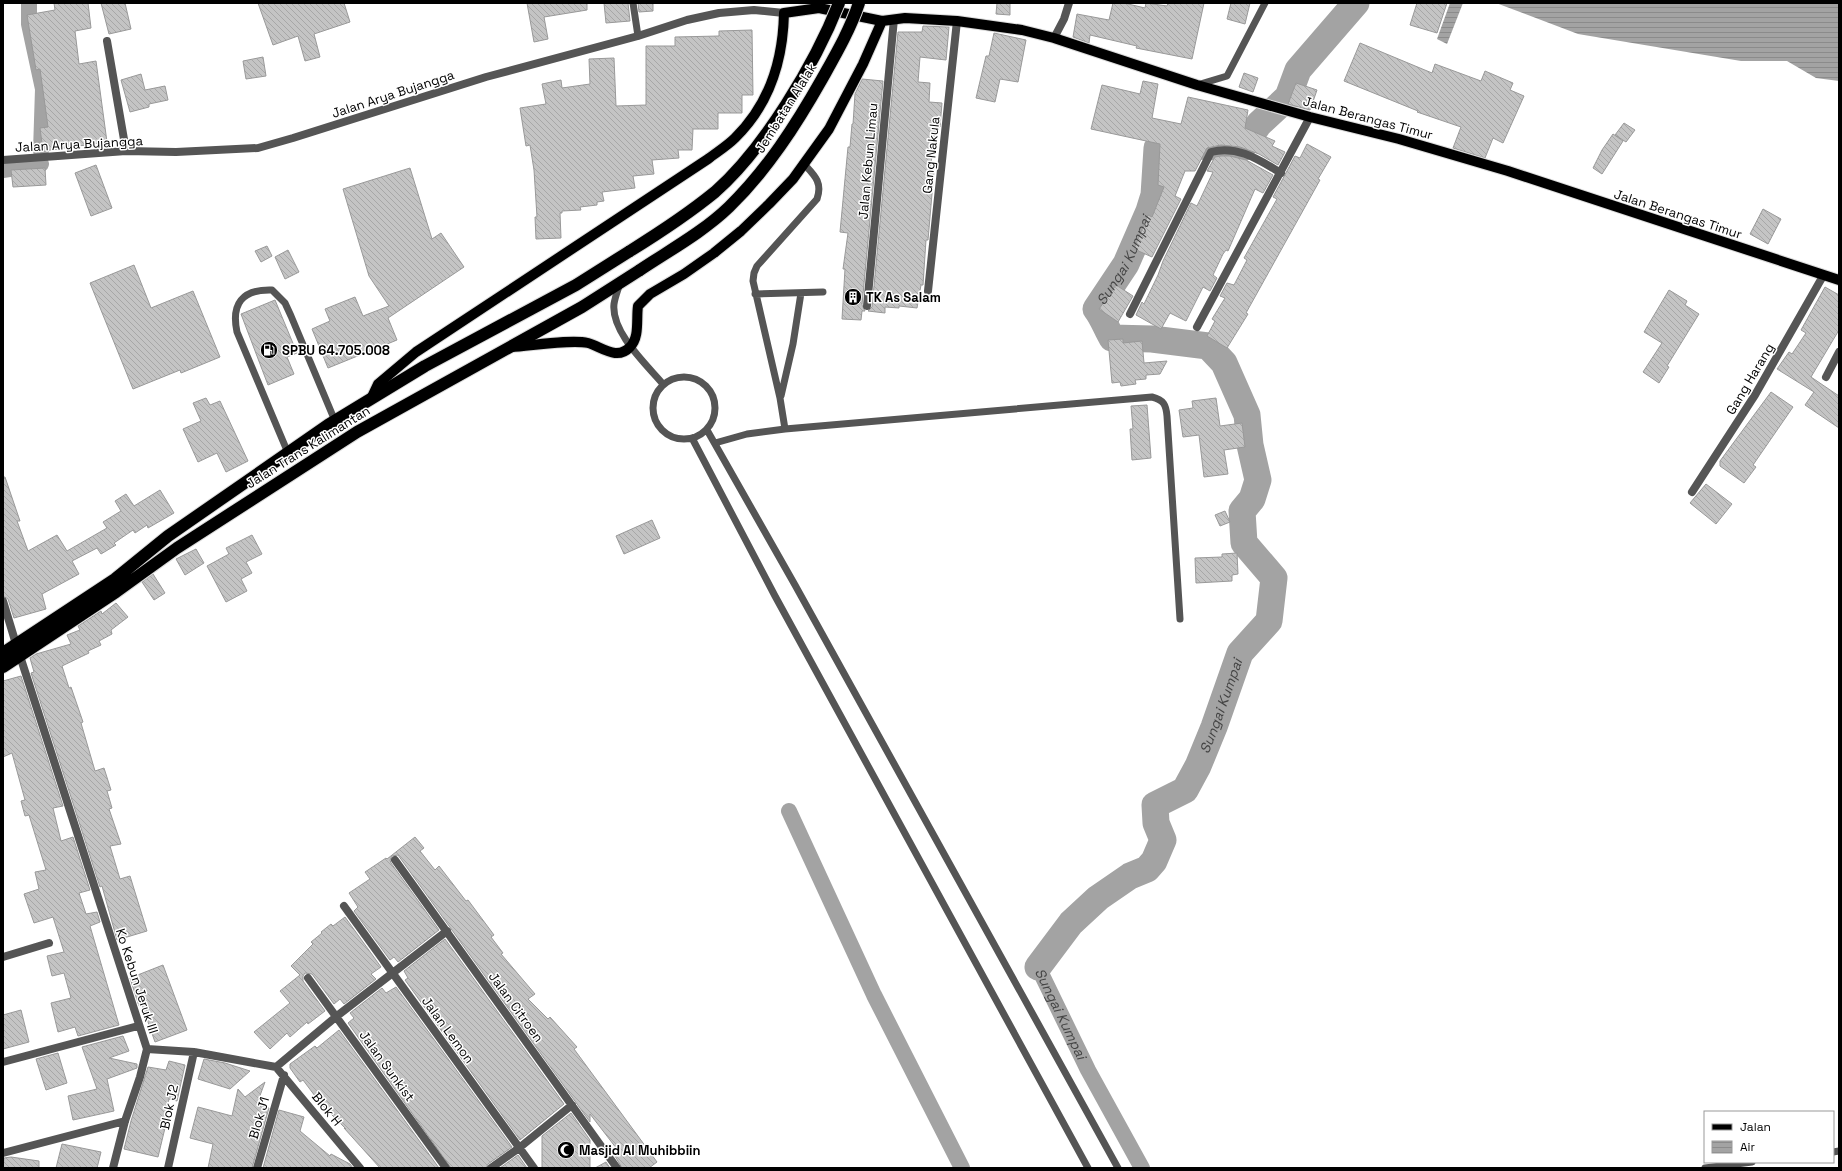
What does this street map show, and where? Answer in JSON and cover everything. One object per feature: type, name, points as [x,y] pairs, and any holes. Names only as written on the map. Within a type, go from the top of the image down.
[{"type":"highway","name":"Jembatan Alalak","points":[[630,251],[694,208],[715,191],[739,168],[768,131],[788,100],[823,39],[839,3]]},
{"type":"highway","name":"Jembatan Alalak","points":[[640,270],[703,228],[729,207],[759,174],[782,144],[803,112],[840,47],[859,3]]},
{"type":"highway","name":"Jalan Trans Kalimantan","points":[[3,653],[115,578],[168,536],[335,421],[425,366],[576,285],[630,251]]},
{"type":"highway","name":"Jalan Trans Kalimantan","points":[[3,667],[116,592],[177,548],[357,432],[509,347],[640,270]]},
{"type":"main road","points":[[371,399],[378,384],[416,352],[708,159],[733,139],[748,124],[761,106],[772,85],[777,70],[784,34],[784,13],[819,8],[882,21],[863,64],[829,129],[792,179],[741,231],[714,253],[684,274],[650,294],[638,306],[637,331],[635,341],[631,347],[625,352],[616,354],[587,343],[509,347]]},
{"type":"main road","name":"Jalan Berangas Timur","points":[[882,21],[894,19],[957,22],[1022,30],[1054,38],[1197,85],[1508,171],[1823,276],[1839,280]]},
{"type":"street","points":[[1054,38],[1064,19],[1068,3]]},
{"type":"street","name":"Jalan Arya Bujangga","points":[[3,160],[126,151],[176,152],[258,148],[486,77],[638,36],[687,20],[719,13],[754,10],[784,13]]},
{"type":"street","name":"Jalan Kebun Limau","points":[[867,306],[894,19]]},
{"type":"street","name":"Gang Nakula","points":[[928,291],[957,22]]},
{"type":"street","points":[[107,41],[126,151]]},
{"type":"street","points":[[1197,327],[1310,117]]},
{"type":"street","points":[[1130,314],[1211,152],[1228,150],[1248,154],[1281,173]]},
{"type":"street","name":"Gang Harang","points":[[1692,492],[1755,395],[1823,276]]},
{"type":"street","points":[[1826,377],[1839,352]]},
{"type":"street","points":[[3,601],[16,644]]},
{"type":"street","name":"Ko Kebun Jeruk III","points":[[20,656],[138,1026],[147,1049],[194,1052],[276,1066]]},
{"type":"street","name":"Jalan Citroen","points":[[395,860],[618,1168]]},
{"type":"street","name":"Jalan Lemon","points":[[344,906],[534,1168]]},
{"type":"street","points":[[276,1066],[337,1016],[447,931]]},
{"type":"street","points":[[3,957],[49,943]]},
{"type":"street","name":"Jalan Sunkist","points":[[308,978],[446,1168]]},
{"type":"street","points":[[3,1062],[138,1026]]},
{"type":"street","points":[[113,1168],[125,1121],[140,1078],[147,1049]]},
{"type":"street","name":"Blok J2","points":[[168,1168],[194,1052]]},
{"type":"street","name":"Blok H","points":[[276,1066],[360,1168]]},
{"type":"street","name":"Blok J1","points":[[257,1168],[284,1075]]},
{"type":"street","points":[[491,1168],[519,1148],[572,1105]]},
{"type":"street","points":[[3,1153],[125,1121]]},
{"type":"lane","points":[[633,3],[638,36]]},
{"type":"lane","points":[[1197,85],[1227,76],[1265,3]]},
{"type":"lane","points":[[785,429],[780,398],[753,281],[757,266],[817,199],[820,190],[818,182],[803,163]]},
{"type":"lane","points":[[620,283],[614,304],[614,316],[618,326],[631,347],[663,384]]},
{"type":"lane","points":[[288,453],[238,332],[235,320],[236,309],[246,295],[263,289],[272,290],[285,303],[335,421]]},
{"type":"lane","points":[[755,294],[823,292]]},
{"type":"lane","points":[[780,398],[793,344],[801,293]]},
{"type":"lane","points":[[681,376],[694,377],[705,383],[712,393],[716,405],[715,417],[707,430],[699,436],[687,439],[674,438],[664,432],[656,422],[652,411],[654,398],[663,384],[681,376]]},
{"type":"lane","points":[[715,443],[747,434],[785,429],[1152,397],[1158,399],[1163,402],[1166,407],[1167,416],[1180,620]]},
{"type":"lane","points":[[707,430],[799,592],[1118,1168]]},
{"type":"lane","points":[[692,438],[775,596],[1088,1168]]},
{"type":"lane","points":[[1705,1168],[1744,1163]]},
{"type":"water","points":[[1450,3],[1463,3],[1447,44],[1437,39]]},
{"type":"water","points":[[1496,3],[1839,3],[1839,81],[1816,78],[1787,61],[1741,61],[1578,34]]},
{"type":"building","points":[[54,3],[88,3],[91,28],[75,31],[79,64],[96,61],[107,142],[43,151],[40,128],[48,127],[40,69],[36,70],[27,15],[55,10]]},
{"type":"building","points":[[101,3],[125,3],[131,29],[109,34]]},
{"type":"building","points":[[258,3],[344,3],[350,22],[314,34],[320,57],[305,61],[298,36],[273,45]]},
{"type":"building","points":[[527,3],[587,3],[587,10],[544,17],[548,39],[534,42]]},
{"type":"building","points":[[604,3],[628,3],[630,21],[606,23]]},
{"type":"building","points":[[638,3],[653,3],[653,11],[639,12]]},
{"type":"building","points":[[997,3],[1010,3],[1010,15],[996,14]]},
{"type":"building","points":[[1113,3],[1124,3],[1145,8],[1146,3],[1167,6],[1168,3],[1204,3],[1192,59],[1136,48],[1137,46],[1090,35],[1089,43],[1073,37],[1077,14],[1109,20]]},
{"type":"building","points":[[1231,3],[1250,3],[1245,24],[1227,19]]},
{"type":"building","points":[[1417,3],[1447,3],[1437,33],[1410,25]]},
{"type":"building","points":[[923,26],[949,27],[946,60],[920,57],[918,82],[930,83],[929,102],[942,103],[940,127],[936,127],[930,170],[934,171],[928,240],[926,240],[923,285],[921,285],[917,308],[899,306],[899,308],[885,307],[885,313],[868,311],[872,307],[898,32],[922,32]]},
{"type":"building","points":[[752,30],[753,95],[742,95],[742,113],[718,113],[718,129],[693,129],[692,150],[678,150],[679,158],[652,160],[654,174],[633,176],[635,188],[602,192],[604,201],[597,202],[597,205],[580,207],[581,210],[562,211],[562,213],[560,213],[561,238],[536,239],[535,217],[537,217],[534,170],[530,145],[526,146],[520,108],[546,104],[542,84],[561,80],[562,88],[590,84],[589,59],[614,58],[616,106],[646,105],[646,46],[675,46],[675,37],[719,36],[719,31]]},
{"type":"building","points":[[994,33],[1026,40],[1018,82],[1000,79],[995,102],[976,98],[986,56],[989,56]]},
{"type":"building","points":[[1360,43],[1432,73],[1435,64],[1481,81],[1485,71],[1513,83],[1510,90],[1524,96],[1503,143],[1493,138],[1485,158],[1453,148],[1461,127],[1417,112],[1418,111],[1344,81]]},
{"type":"building","points":[[263,57],[266,76],[246,79],[243,61]]},
{"type":"building","points":[[1244,73],[1258,78],[1253,92],[1239,87]]},
{"type":"building","points":[[141,74],[145,90],[165,86],[168,100],[149,104],[149,107],[130,112],[121,80]]},
{"type":"building","points":[[862,79],[883,81],[862,305],[865,311],[862,311],[861,320],[842,319],[845,269],[843,269],[848,233],[840,232],[848,147],[850,147],[853,124],[855,94]]},
{"type":"building","points":[[1143,81],[1158,84],[1152,118],[1181,124],[1188,97],[1248,110],[1245,128],[1275,141],[1272,146],[1285,152],[1278,165],[1259,154],[1240,147],[1221,145],[1207,148],[1195,171],[1185,171],[1175,196],[1181,199],[1152,257],[1134,249],[1148,215],[1152,217],[1164,187],[1158,185],[1160,144],[1091,129],[1102,85],[1140,94]]},
{"type":"building","points":[[1296,83],[1317,90],[1310,110],[1288,104]]},
{"type":"building","points":[[1624,123],[1635,130],[1626,142],[1615,135]]},
{"type":"building","points":[[1613,134],[1623,141],[1602,174],[1593,168],[1602,150]]},
{"type":"building","points":[[1307,144],[1331,157],[1318,179],[1320,180],[1246,313],[1248,314],[1227,348],[1207,336],[1215,321],[1212,319],[1225,298],[1220,296],[1227,283],[1234,285],[1247,260],[1244,258],[1277,199],[1273,197],[1295,156],[1300,158]]},
{"type":"building","points":[[1230,156],[1246,160],[1273,175],[1263,193],[1255,189],[1228,251],[1226,250],[1223,254],[1213,275],[1217,278],[1210,291],[1203,287],[1186,321],[1170,313],[1161,329],[1136,315],[1142,302],[1144,304],[1191,203],[1197,206],[1213,172],[1207,171],[1215,157]]},
{"type":"building","points":[[96,165],[112,208],[91,216],[75,173]]},
{"type":"building","points":[[45,168],[46,185],[13,187],[11,170]]},
{"type":"building","points":[[410,168],[432,239],[441,233],[464,267],[388,318],[397,340],[328,368],[312,329],[330,321],[325,309],[355,297],[363,316],[389,306],[369,276],[343,189]]},
{"type":"building","points":[[1763,209],[1781,219],[1768,244],[1750,234]]},
{"type":"building","points":[[267,246],[272,256],[261,262],[255,251]]},
{"type":"building","points":[[288,250],[299,272],[285,279],[275,257]]},
{"type":"building","points":[[134,265],[151,308],[193,291],[220,357],[181,373],[180,370],[133,389],[90,283]]},
{"type":"building","points":[[1116,285],[1133,296],[1118,322],[1099,309]]},
{"type":"building","points":[[1825,287],[1839,295],[1839,330],[1811,377],[1839,396],[1839,428],[1805,405],[1814,392],[1777,369],[1789,352],[1792,354],[1806,333],[1801,330]]},
{"type":"building","points":[[1669,290],[1687,301],[1685,305],[1699,314],[1667,366],[1669,367],[1659,383],[1643,372],[1662,343],[1644,332]]},
{"type":"building","points":[[275,300],[297,353],[287,357],[294,374],[268,385],[241,314]]},
{"type":"building","points":[[1123,339],[1123,343],[1142,341],[1144,363],[1167,361],[1160,374],[1146,375],[1146,379],[1135,380],[1136,384],[1121,386],[1120,382],[1112,383],[1108,340]]},
{"type":"building","points":[[1771,392],[1793,407],[1753,465],[1756,467],[1744,483],[1720,466],[1720,461]]},
{"type":"building","points":[[206,398],[210,405],[220,401],[248,461],[226,472],[217,453],[198,462],[183,429],[201,421],[193,403]]},
{"type":"building","points":[[1216,398],[1220,426],[1242,423],[1245,447],[1224,450],[1228,474],[1204,477],[1199,435],[1183,437],[1179,410],[1193,408],[1192,401]]},
{"type":"building","points":[[1147,405],[1151,458],[1132,460],[1130,429],[1133,429],[1131,406]]},
{"type":"building","points":[[3,477],[5,477],[20,521],[17,521],[28,551],[57,535],[67,551],[107,528],[103,522],[121,511],[115,501],[126,494],[134,506],[160,490],[174,513],[148,528],[147,525],[135,533],[133,530],[114,543],[116,545],[101,554],[97,548],[72,561],[79,574],[42,594],[46,609],[14,618],[8,599],[3,596]]},
{"type":"building","points":[[1706,484],[1732,504],[1716,524],[1690,503]]},
{"type":"building","points":[[1225,511],[1230,522],[1220,526],[1215,515]]},
{"type":"building","points":[[652,520],[660,538],[624,554],[616,536]]},
{"type":"building","points":[[252,535],[262,554],[246,562],[252,573],[241,579],[247,591],[226,602],[207,566],[229,554],[226,548]]},
{"type":"building","points":[[196,549],[204,563],[185,575],[176,559]]},
{"type":"building","points":[[1237,553],[1238,574],[1232,575],[1232,581],[1196,583],[1195,558],[1222,557],[1222,554]]},
{"type":"building","points":[[153,574],[165,593],[154,600],[142,582]]},
{"type":"building","points":[[116,603],[128,617],[111,630],[112,634],[99,641],[101,645],[88,651],[89,653],[62,666],[83,722],[81,723],[95,771],[104,768],[111,790],[107,791],[112,808],[109,809],[121,844],[110,846],[120,879],[130,876],[147,931],[117,940],[102,886],[100,887],[31,673],[34,672],[30,658],[36,654],[71,644],[67,635],[80,630],[78,626],[101,611],[102,614]]},
{"type":"building","points":[[21,676],[63,806],[53,808],[61,841],[73,837],[90,890],[79,893],[86,914],[97,912],[100,922],[90,926],[119,1025],[78,1036],[75,1027],[58,1032],[51,1003],[71,998],[64,973],[52,976],[47,956],[64,952],[53,917],[34,923],[24,894],[39,889],[35,872],[46,870],[29,815],[25,816],[21,801],[25,800],[12,753],[3,757],[3,681]]},
{"type":"building","points":[[415,837],[424,848],[420,851],[435,870],[439,866],[466,901],[468,900],[494,935],[491,937],[503,953],[501,954],[535,994],[528,999],[548,1019],[550,1017],[577,1047],[574,1049],[657,1162],[649,1168],[622,1168],[615,1156],[620,1153],[590,1114],[590,1122],[398,855],[392,856],[390,860],[391,863],[439,930],[398,962],[394,957],[390,960],[354,911],[358,907],[349,893],[370,879],[365,872],[386,858],[387,859]]},
{"type":"building","points":[[345,917],[381,967],[371,974],[376,979],[344,1004],[340,999],[334,1004],[312,974],[305,973],[303,976],[303,981],[325,1011],[308,1024],[307,1022],[290,1037],[287,1033],[270,1049],[254,1032],[290,1003],[280,991],[300,975],[291,966],[313,944],[311,942],[322,933],[321,932],[331,924],[333,926]]},
{"type":"building","points":[[445,939],[564,1104],[520,1140],[405,980],[408,978],[404,971]]},
{"type":"building","points":[[163,965],[187,1030],[155,1042],[142,1005],[139,1006],[130,978]]},
{"type":"building","points":[[396,987],[512,1147],[488,1164],[486,1168],[451,1168],[348,1023],[354,1018],[350,1013],[382,988],[386,993]]},
{"type":"building","points":[[21,1010],[29,1042],[3,1049],[3,1015]]},
{"type":"building","points":[[339,1030],[439,1168],[380,1168],[344,1128],[346,1129],[321,1104],[303,1080],[300,1082],[290,1068],[290,1064],[315,1046],[317,1048]]},
{"type":"building","points":[[123,1036],[129,1051],[109,1058],[137,1064],[137,1068],[107,1079],[114,1111],[73,1120],[68,1096],[97,1089],[82,1047]]},
{"type":"building","points":[[58,1053],[67,1083],[46,1090],[36,1059]]},
{"type":"building","points":[[204,1059],[225,1063],[250,1071],[230,1089],[198,1079]]},
{"type":"building","points":[[169,1061],[185,1065],[177,1101],[169,1099],[162,1127],[165,1128],[158,1157],[124,1149],[148,1067],[166,1070]]},
{"type":"building","points":[[265,1082],[258,1101],[261,1102],[260,1105],[269,1108],[252,1168],[208,1168],[213,1144],[190,1138],[198,1107],[232,1116],[238,1089],[245,1097]]},
{"type":"building","points":[[279,1110],[304,1117],[300,1131],[330,1156],[331,1154],[350,1164],[353,1168],[263,1168]]},
{"type":"building","name":"Masjid Al Muhibbiin","points":[[571,1113],[590,1140],[590,1168],[542,1168],[542,1136]]},
{"type":"building","points":[[62,1144],[101,1152],[97,1168],[56,1168]]},
{"type":"building","points":[[518,1155],[527,1168],[500,1168]]},
{"type":"building","points":[[11,1157],[39,1161],[39,1168],[3,1168],[4,1158]]},
{"type":"building","points":[[606,1162],[610,1168],[595,1168]]},
{"type":"waterway","points":[[29,3],[29,24],[43,89],[41,151]]},
{"type":"waterway","name":"Sungai Kumpai","points":[[1038,967],[1071,923],[1098,898],[1130,876],[1147,869],[1154,861],[1163,840],[1156,823],[1155,805],[1185,790],[1198,766],[1214,727],[1240,653],[1269,621],[1274,578],[1244,543],[1242,511],[1252,499],[1258,480],[1250,445],[1247,415],[1224,363],[1208,346],[1152,339],[1112,338],[1096,309],[1126,264],[1149,211],[1154,195],[1157,148],[1170,145],[1242,148],[1259,124],[1288,97],[1298,70],[1356,3]]},
{"type":"waterway","points":[[3,170],[41,164]]},
{"type":"waterway","points":[[789,811],[874,995],[962,1168]]},
{"type":"waterway","name":"Sungai Kumpai","points":[[1038,967],[1088,1070],[1142,1168]]},
{"type":"place","name":"TK As Salam","points":[[853,297]]},
{"type":"place","name":"SPBU 64.705.008","points":[[269,350]]},
{"type":"place","name":"Masjid Al Muhibbiin","points":[[566,1150]]}]
